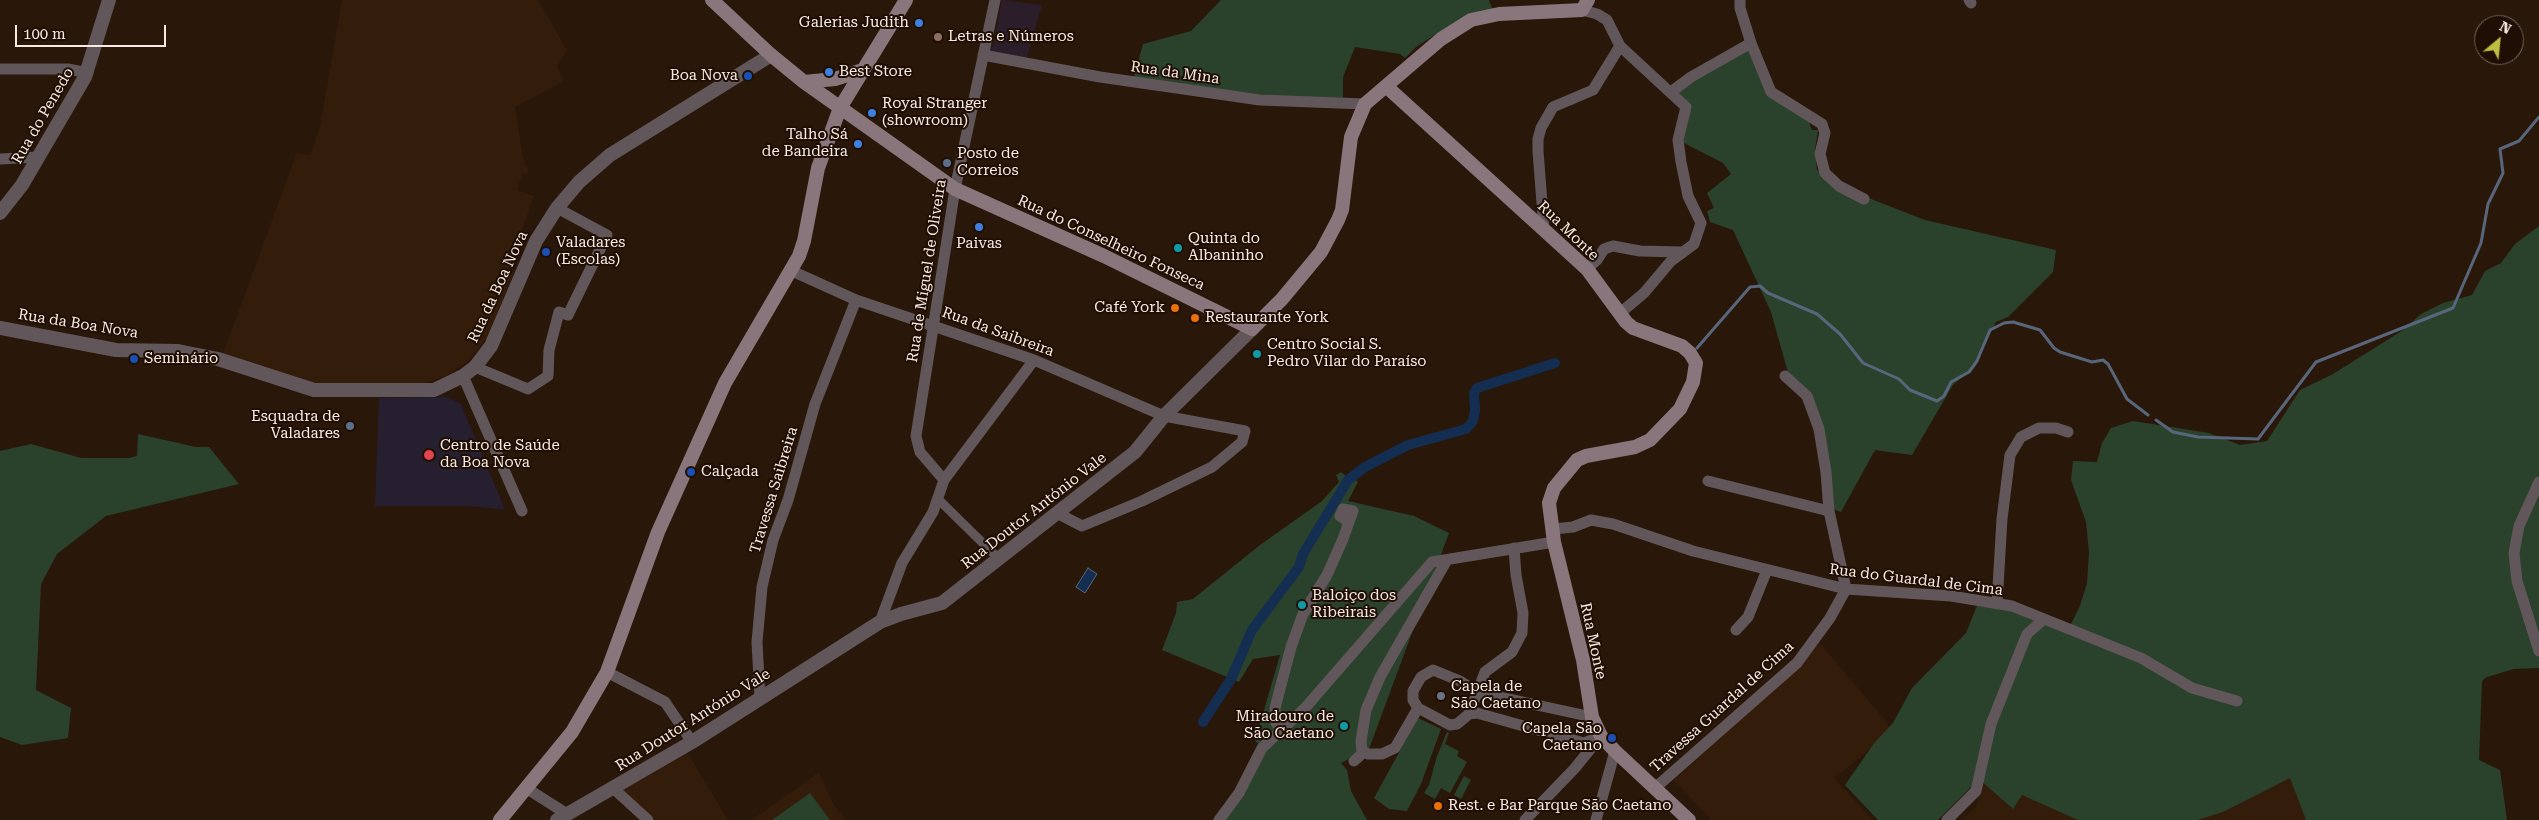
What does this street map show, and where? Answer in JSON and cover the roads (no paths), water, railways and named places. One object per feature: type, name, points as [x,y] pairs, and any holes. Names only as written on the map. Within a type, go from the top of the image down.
[{"type":"main road","name":"Rua do Conselheiro Fonseca","points":[[712,0],[771,55],[804,82],[954,189],[1104,256],[1252,329]]},
{"type":"main road","points":[[500,820],[579,722],[607,672],[658,532],[725,382],[792,271],[804,241],[822,154],[840,108],[906,0]]},
{"type":"main road","name":"Rua Doutor António Vale","points":[[1252,329],[1282,300],[1321,252],[1338,220],[1342,210],[1351,137],[1365,104],[1441,39],[1471,20],[1498,14],[1585,5]]},
{"type":"main road","points":[[804,82],[835,79],[863,70]]},
{"type":"main road","name":"Rua Monte","points":[[1387,87],[1587,269],[1619,314],[1634,328],[1673,342],[1690,353],[1696,363],[1693,382],[1680,409],[1650,440],[1635,447],[1586,456],[1568,469],[1550,496],[1553,536],[1582,660],[1592,717],[1601,736],[1655,788]]},
{"type":"main road","points":[[1655,788],[1689,820]]},
{"type":"street","name":"Rua do Penedo","points":[[0,213],[39,157],[88,73],[109,0]]},
{"type":"street","name":"Rua de Miguel de Oliveira","points":[[944,480],[920,452],[916,436],[954,189],[995,0]]},
{"type":"street","points":[[1740,0],[1740,8],[1751,43],[1771,92],[1822,124],[1825,133],[1820,154],[1825,173],[1839,186],[1864,199]]},
{"type":"street","points":[[1585,5],[1607,20],[1620,46],[1686,107],[1678,140],[1688,196],[1701,224],[1694,244],[1681,252],[1644,293],[1619,314]]},
{"type":"street","points":[[1671,92],[1691,77],[1751,43]]},
{"type":"street","points":[[1544,229],[1538,151],[1541,128],[1553,108],[1593,90],[1620,46]]},
{"type":"street","name":"Rua da Boa Nova","points":[[0,328],[116,350],[178,350],[218,359],[314,390],[434,390],[463,376],[475,367],[491,346],[536,240],[557,208],[579,182],[610,155],[771,55]]},
{"type":"street","name":"Rua da Mina","points":[[983,55],[1100,77],[1260,100],[1365,104]]},
{"type":"street","points":[[0,69],[68,69],[88,73]]},
{"type":"street","points":[[0,159],[39,157]]},
{"type":"street","points":[[475,367],[528,389],[548,376],[549,350],[559,312],[568,316],[607,235],[557,208]]},
{"type":"street","points":[[1587,269],[1597,260],[1604,249],[1614,246],[1640,250],[1681,252]]},
{"type":"street","name":"Rua da Saibreira","points":[[792,271],[856,300],[933,324],[1034,360],[1164,416],[1245,430],[1242,442],[1212,466],[1142,501],[1082,526],[1057,513]]},
{"type":"street","name":"Travessa Saibreira","points":[[760,697],[757,642],[764,578],[815,404],[856,300]]},
{"type":"street","name":"Rua Doutor António Vale","points":[[562,817],[692,742],[880,622],[942,603],[1135,452],[1164,416],[1252,329]]},
{"type":"street","points":[[880,622],[902,563],[920,536],[938,499],[944,480],[1034,360]]},
{"type":"street","points":[[463,376],[522,511]]},
{"type":"street","points":[[1784,376],[1807,396],[1819,429],[1826,472],[1829,511],[1846,589]]},
{"type":"street","points":[[1997,604],[2002,519],[2010,455],[2021,437],[2039,428],[2056,428],[2068,432]]},
{"type":"street","points":[[1708,481],[1829,511]]},
{"type":"street","points":[[2539,482],[2519,526],[2514,553],[2517,581],[2539,651]]},
{"type":"street","points":[[938,499],[998,558]]},
{"type":"street","name":"Rua do Guardal de Cima","points":[[1219,820],[1239,793],[1262,748],[1305,708],[1432,562],[1514,548],[1553,536],[1591,520],[1613,524],[1693,551],[1846,589],[1942,596],[2012,606],[2141,658],[2192,688],[2237,701]]},
{"type":"street","points":[[1282,730],[1276,723],[1274,708],[1291,647],[1304,614],[1327,575],[1349,522]]},
{"type":"street","points":[[1514,548],[1516,575],[1523,613],[1522,633],[1512,652],[1485,672],[1477,692],[1469,714],[1458,724],[1450,725],[1418,708],[1413,700],[1413,691],[1421,677],[1433,670],[1460,681],[1477,692],[1592,717]]},
{"type":"street","points":[[1364,752],[1361,741],[1366,710],[1380,677],[1447,560]]},
{"type":"street","points":[[1736,630],[1748,617],[1767,570]]},
{"type":"street","name":"Travessa Guardal de Cima","points":[[1655,788],[1797,663],[1830,618],[1846,589]]},
{"type":"street","points":[[1947,820],[1976,791],[1991,724],[2027,634],[2044,619]]},
{"type":"street","points":[[607,672],[665,702],[692,742]]},
{"type":"street","points":[[1354,760],[1364,752],[1382,754],[1394,748],[1418,708]]},
{"type":"street","points":[[1469,714],[1477,713],[1584,743],[1601,736]]},
{"type":"street","points":[[1525,820],[1575,768],[1601,736]]},
{"type":"street","points":[[1596,820],[1615,751]]},
{"type":"street","points":[[526,788],[562,817]]},
{"type":"street","points":[[614,788],[648,820]]},
{"type":"water","points":[[1088,568],[1097,574],[1085,593],[1076,587]]},
{"type":"waterway","points":[[2156,420],[2173,432],[2198,437],[2258,439],[2316,362],[2453,308],[2481,243],[2488,204],[2503,173],[2500,149],[2519,141],[2539,117]]},
{"type":"waterway","points":[[1697,348],[1750,287],[1760,286],[1768,293],[1817,314],[1840,334],[1863,363],[1899,379],[1910,390],[1937,401],[1944,396],[1951,382],[1969,372],[1977,361],[1990,330],[2004,323],[2013,322],[2040,330],[2054,348],[2060,352],[2092,362],[2103,360],[2108,364],[2127,399],[2148,415]]},
{"type":"waterway","points":[[1203,722],[1231,679],[1252,630],[1299,567],[1303,554],[1348,480],[1365,467],[1408,445],[1466,429],[1473,421],[1475,410],[1474,393],[1477,388],[1555,363]]},
{"type":"place","name":"Galerias Judith","points":[[919,23]]},
{"type":"place","name":"Letras e Números","points":[[938,37]]},
{"type":"place","name":"Best Store","points":[[829,72]]},
{"type":"place","name":"Boa Nova","points":[[748,76]]},
{"type":"place","name":"Royal Stranger (showroom)","points":[[872,113]]},
{"type":"place","name":"Talho Sá de Bandeira","points":[[858,144]]},
{"type":"place","name":"Posto de Correios","points":[[947,163]]},
{"type":"place","name":"Paivas","points":[[979,227]]},
{"type":"place","name":"Quinta do Albaninho","points":[[1178,248]]},
{"type":"place","name":"Valadares (Escolas)","points":[[546,252]]},
{"type":"place","name":"Café York","points":[[1175,308]]},
{"type":"place","name":"Restaurante York","points":[[1195,318]]},
{"type":"place","name":"Centro Social S. Pedro Vilar do Paraíso","points":[[1257,354]]},
{"type":"place","name":"Seminário","points":[[134,359]]},
{"type":"place","name":"Esquadra de Valadares","points":[[350,426]]},
{"type":"place","name":"Centro de Saúde da Boa Nova","points":[[429,455]]},
{"type":"place","name":"Calçada","points":[[691,472]]},
{"type":"place","name":"Baloiço dos Ribeirais","points":[[1302,605]]},
{"type":"place","name":"Capela de São Caetano","points":[[1441,696]]},
{"type":"place","name":"Miradouro de São Caetano","points":[[1344,726]]},
{"type":"place","name":"Capela São Caetano","points":[[1612,738]]},
{"type":"place","name":"Rest. e Bar Parque São Caetano","points":[[1438,806]]}]
